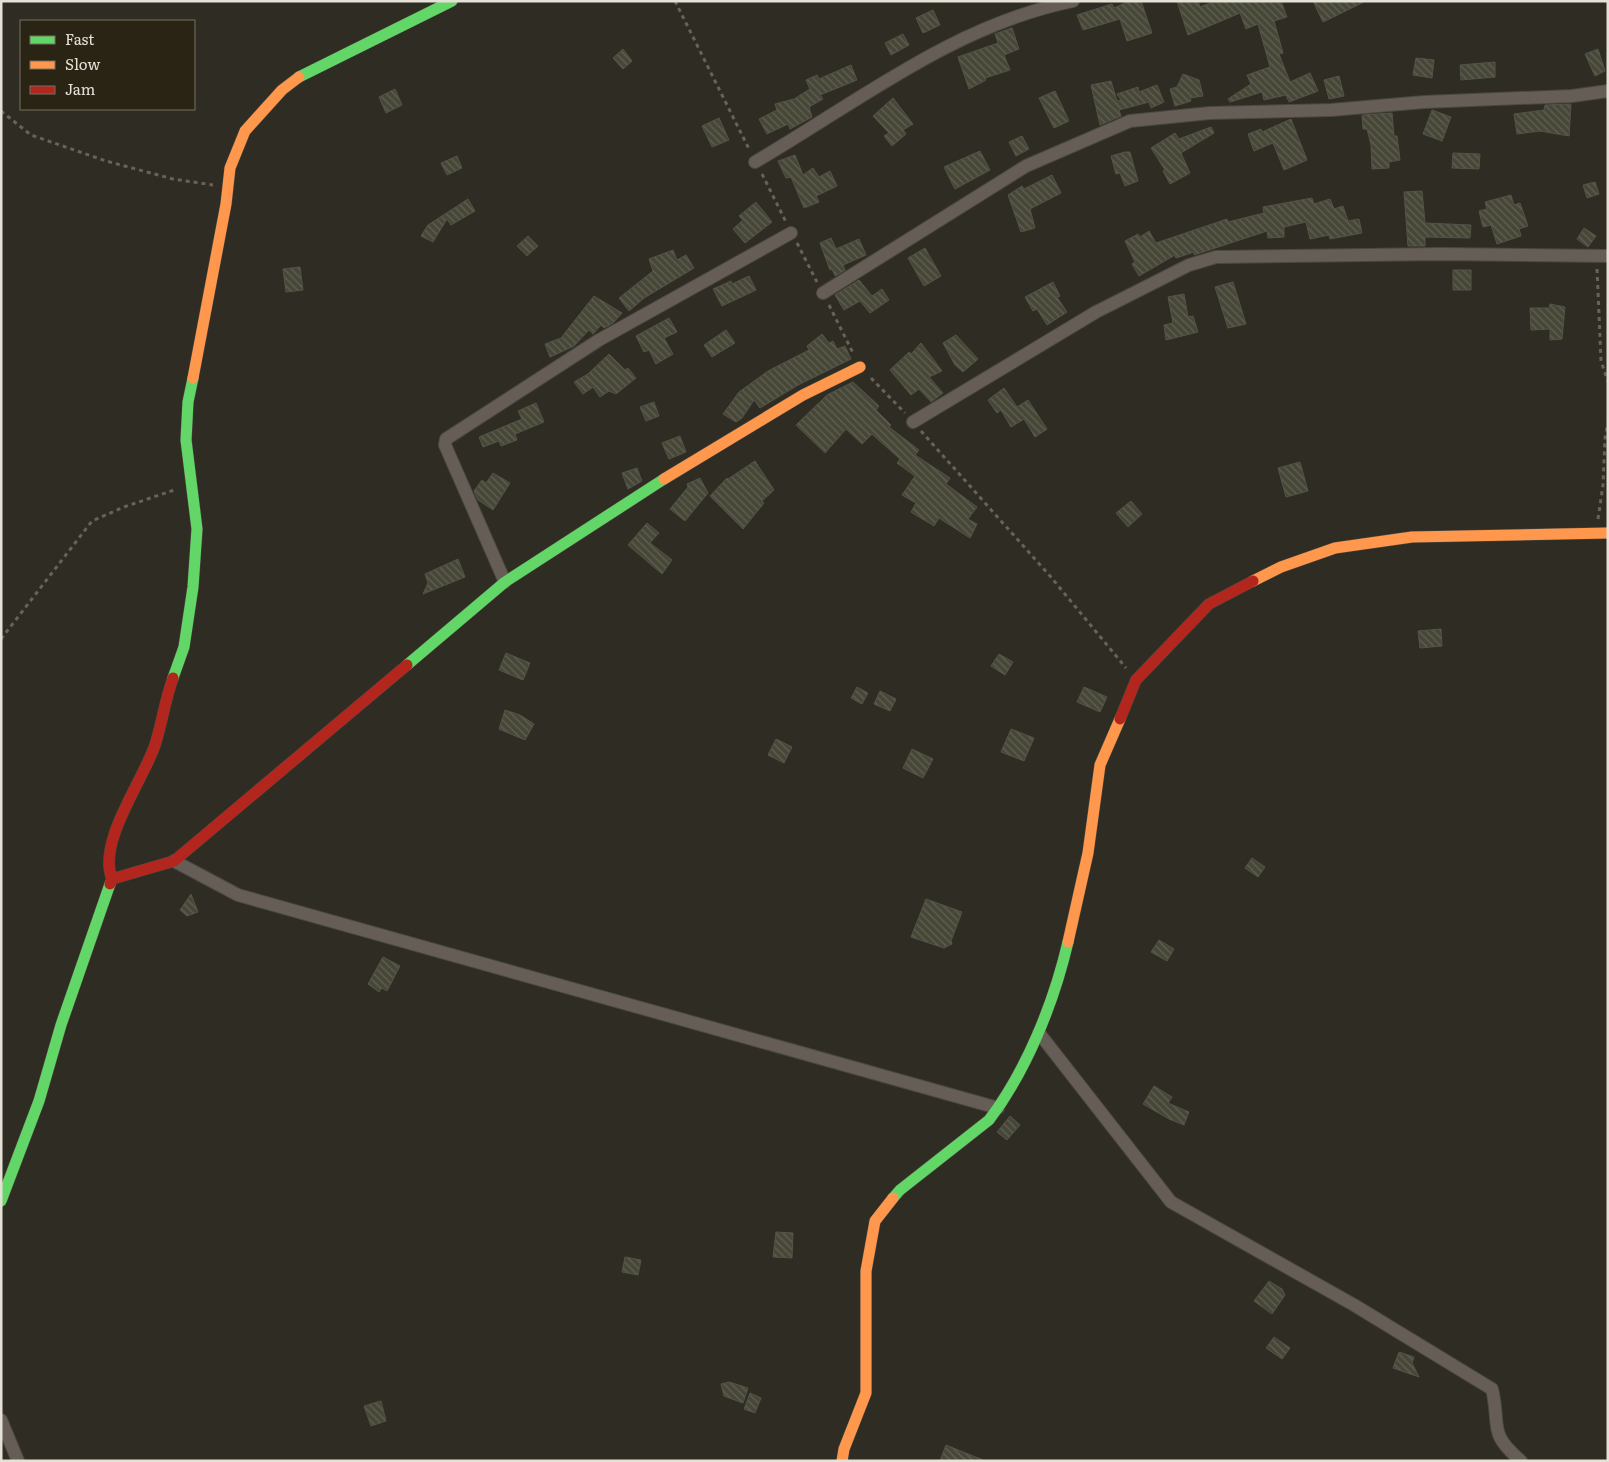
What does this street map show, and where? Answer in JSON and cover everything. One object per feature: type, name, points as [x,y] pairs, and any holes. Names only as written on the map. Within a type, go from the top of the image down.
[{"type":"street","points":[[1,1201],[39,1101],[61,1025],[85,961],[112,879],[108,869],[112,844],[127,806],[155,746],[169,688],[184,647],[193,587],[197,530],[186,440],[188,402],[228,188],[230,168],[245,131],[282,90],[301,75],[452,1]]},
{"type":"street","points":[[756,162],[823,122],[890,77],[946,47],[1003,22],[1048,6],[1073,1]]},
{"type":"street","points":[[823,293],[1026,166],[1130,121],[1210,114],[1331,110],[1424,102],[1607,95]]},
{"type":"street","points":[[505,582],[445,445],[446,439],[599,340],[791,233]]},
{"type":"street","points":[[913,422],[1096,312],[1189,265],[1216,257],[1441,254],[1602,256]]},
{"type":"street","points":[[112,879],[174,861],[505,582],[699,456],[803,395],[860,367]]},
{"type":"street","points":[[842,1461],[844,1449],[866,1393],[866,1271],[875,1221],[900,1190],[990,1120],[1039,1033],[1065,956],[1088,853],[1100,765],[1136,680],[1209,604],[1281,567],[1335,548],[1412,537],[1602,533]]},
{"type":"street","points":[[174,861],[238,895],[998,1108]]},
{"type":"street","points":[[1039,1033],[1171,1202],[1354,1305],[1492,1389],[1497,1434],[1506,1448],[1521,1461]]},
{"type":"street","points":[[1,1420],[18,1461]]},
{"type":"path","points":[[674,1],[860,367],[913,422],[1050,576],[1136,680]]},
{"type":"path","points":[[1,111],[31,135],[106,161],[173,178],[228,188]]},
{"type":"path","points":[[1602,256],[1601,361],[1608,382]]},
{"type":"path","points":[[1602,533],[1605,438],[1608,423]]},
{"type":"path","points":[[1,639],[92,521],[124,507],[192,484]]},
{"type":"building","points":[[1130,1],[1141,1],[1152,33],[1127,41],[1120,19],[1083,30],[1077,15],[1112,4],[1114,8]]},
{"type":"building","points":[[1177,1],[1198,1],[1200,7],[1215,1],[1281,1],[1287,17],[1274,21],[1283,53],[1279,54],[1290,82],[1310,73],[1318,91],[1289,102],[1286,95],[1264,100],[1262,92],[1230,102],[1228,99],[1251,84],[1247,75],[1270,67],[1258,24],[1246,29],[1240,13],[1188,35]]},
{"type":"building","points":[[1313,1],[1366,1],[1323,22]]},
{"type":"building","points":[[933,10],[940,25],[923,33],[916,18]]},
{"type":"building","points":[[1012,28],[1019,49],[1004,55],[1010,70],[985,78],[986,80],[969,89],[958,57],[998,43],[995,34]]},
{"type":"building","points":[[903,34],[909,45],[891,55],[885,43]]},
{"type":"building","points":[[623,49],[632,61],[623,69],[613,58]]},
{"type":"building","points":[[1598,49],[1605,71],[1595,76],[1585,54]]},
{"type":"building","points":[[1416,58],[1434,60],[1432,78],[1413,75]]},
{"type":"building","points":[[1495,62],[1495,77],[1461,80],[1460,65]]},
{"type":"building","points":[[851,65],[857,80],[820,95],[823,99],[809,107],[812,117],[790,129],[788,124],[767,134],[759,119],[777,110],[775,104],[794,99],[810,89],[806,80],[817,75],[819,79]]},
{"type":"building","points":[[1183,74],[1199,80],[1203,96],[1190,98],[1191,101],[1175,106],[1170,89],[1177,87]]},
{"type":"building","points":[[1339,76],[1344,96],[1329,99],[1324,80]]},
{"type":"building","points":[[1111,81],[1117,101],[1121,100],[1117,94],[1138,87],[1139,92],[1157,85],[1164,102],[1151,108],[1149,102],[1119,110],[1121,116],[1100,125],[1091,85]]},
{"type":"building","points":[[395,89],[402,105],[386,113],[379,97]]},
{"type":"building","points":[[1055,91],[1069,121],[1054,128],[1039,98]]},
{"type":"building","points":[[893,98],[913,124],[903,130],[906,134],[892,146],[884,136],[889,133],[873,116]]},
{"type":"building","points":[[1571,104],[1569,136],[1540,131],[1517,134],[1514,114],[1544,110],[1545,105]]},
{"type":"building","points":[[1432,110],[1451,117],[1442,141],[1423,134]]},
{"type":"building","points":[[1392,113],[1394,136],[1397,136],[1400,160],[1389,162],[1389,168],[1372,169],[1371,145],[1367,129],[1363,129],[1362,115]]},
{"type":"building","points":[[719,118],[729,140],[712,147],[702,126]]},
{"type":"building","points":[[1291,119],[1307,160],[1284,170],[1273,143],[1254,151],[1248,134],[1261,129],[1262,132]]},
{"type":"building","points":[[1211,127],[1214,133],[1181,153],[1190,173],[1170,184],[1163,171],[1165,170],[1151,148],[1175,133],[1179,139]]},
{"type":"building","points":[[1022,136],[1029,149],[1016,156],[1009,142]]},
{"type":"building","points":[[980,151],[990,170],[955,189],[944,167]]},
{"type":"building","points":[[1130,152],[1138,181],[1125,186],[1120,173],[1116,174],[1111,156]]},
{"type":"building","points":[[1453,153],[1480,154],[1479,169],[1452,168]]},
{"type":"building","points":[[795,155],[803,175],[813,168],[819,177],[830,171],[837,186],[816,196],[819,202],[804,208],[791,177],[786,178],[778,161]]},
{"type":"building","points":[[457,156],[462,168],[447,175],[441,163]]},
{"type":"building","points":[[1052,175],[1061,193],[1030,209],[1035,228],[1021,232],[1008,195],[1022,186],[1024,189]]},
{"type":"building","points":[[1595,182],[1599,194],[1587,198],[1583,185]]},
{"type":"building","points":[[1422,191],[1425,223],[1471,225],[1470,238],[1425,237],[1425,246],[1408,246],[1404,192]]},
{"type":"building","points":[[1511,195],[1514,205],[1520,203],[1528,226],[1519,229],[1521,236],[1497,244],[1491,225],[1483,227],[1479,211],[1487,209],[1485,202]]},
{"type":"building","points":[[1312,198],[1314,204],[1330,199],[1334,209],[1343,206],[1348,221],[1359,219],[1362,233],[1330,239],[1329,235],[1310,239],[1306,222],[1284,227],[1284,237],[1268,238],[1267,231],[1194,255],[1194,252],[1176,258],[1175,255],[1139,276],[1132,264],[1135,262],[1125,241],[1138,234],[1140,237],[1149,231],[1156,243],[1227,219],[1228,222],[1264,213],[1263,207]]},
{"type":"building","points":[[468,199],[475,211],[451,225],[447,219],[433,242],[421,236],[428,225]]},
{"type":"building","points":[[756,202],[772,222],[745,243],[733,229],[743,220],[739,216]]},
{"type":"building","points":[[1584,228],[1596,236],[1588,247],[1577,239]]},
{"type":"building","points":[[528,236],[538,246],[527,256],[517,246]]},
{"type":"building","points":[[831,238],[836,249],[859,239],[866,255],[843,265],[845,270],[835,276],[832,269],[830,270],[820,243]]},
{"type":"building","points":[[925,248],[941,276],[924,286],[908,258]]},
{"type":"building","points":[[673,250],[677,260],[686,255],[694,268],[644,298],[629,311],[619,298],[653,271],[649,259]]},
{"type":"building","points":[[300,267],[303,290],[286,292],[283,269]]},
{"type":"building","points":[[1453,270],[1471,270],[1471,290],[1453,290]]},
{"type":"building","points":[[749,276],[756,290],[722,306],[713,289],[731,281],[732,284]]},
{"type":"building","points":[[859,280],[872,296],[882,289],[889,300],[870,313],[860,301],[844,310],[835,295]]},
{"type":"building","points":[[1053,282],[1060,296],[1057,297],[1067,312],[1047,325],[1037,309],[1033,311],[1025,297]]},
{"type":"building","points":[[1233,282],[1246,324],[1228,328],[1215,287]]},
{"type":"building","points":[[1184,294],[1188,317],[1193,316],[1198,332],[1166,340],[1164,325],[1173,323],[1168,297]]},
{"type":"building","points":[[594,296],[622,313],[613,323],[604,328],[601,325],[593,334],[589,330],[574,346],[550,357],[545,344],[561,338]]},
{"type":"building","points":[[1550,304],[1565,307],[1562,339],[1550,340],[1550,329],[1531,330],[1530,308],[1549,308]]},
{"type":"building","points":[[669,318],[677,332],[664,338],[673,354],[656,364],[649,350],[644,352],[636,336]]},
{"type":"building","points":[[726,330],[735,343],[712,357],[704,345]]},
{"type":"building","points":[[822,334],[829,343],[833,341],[837,349],[845,346],[851,359],[798,385],[760,408],[754,400],[742,418],[736,422],[723,414],[739,392],[768,371],[809,350],[807,346]]},
{"type":"building","points":[[956,335],[978,359],[963,372],[955,365],[943,343]]},
{"type":"building","points":[[921,343],[942,371],[929,377],[943,393],[931,402],[919,389],[911,395],[890,370],[909,352],[911,354]]},
{"type":"building","points":[[609,354],[625,370],[628,368],[636,378],[616,394],[609,391],[600,397],[593,387],[583,394],[574,382],[588,374]]},
{"type":"building","points":[[853,382],[879,406],[876,410],[891,425],[889,427],[919,450],[915,455],[950,478],[946,484],[977,507],[968,519],[977,524],[970,538],[939,518],[934,526],[911,512],[916,503],[902,495],[915,476],[897,463],[900,459],[872,434],[862,444],[846,429],[825,453],[796,425],[827,395]]},
{"type":"building","points":[[1004,388],[1017,407],[1028,400],[1047,429],[1035,437],[1024,419],[1011,427],[1001,410],[997,413],[988,400]]},
{"type":"building","points":[[654,402],[659,416],[646,421],[640,407]]},
{"type":"building","points":[[536,403],[544,422],[515,434],[517,440],[501,446],[499,441],[483,447],[479,437],[522,419],[518,411]]},
{"type":"building","points":[[680,436],[686,452],[669,459],[662,443]]},
{"type":"building","points":[[755,461],[774,490],[762,501],[764,503],[743,529],[710,496],[727,478]]},
{"type":"building","points":[[1300,462],[1308,491],[1286,497],[1278,468]]},
{"type":"building","points":[[637,468],[642,481],[628,489],[622,473]]},
{"type":"building","points":[[493,473],[510,483],[493,510],[478,500],[474,491],[482,480],[486,483]]},
{"type":"building","points":[[700,478],[708,493],[685,521],[670,509],[688,487],[687,484]]},
{"type":"building","points":[[1131,501],[1142,514],[1128,527],[1116,513]]},
{"type":"building","points":[[647,523],[659,533],[650,543],[672,560],[662,574],[628,545]]},
{"type":"building","points":[[458,559],[465,577],[423,594],[428,583],[425,574]]},
{"type":"building","points":[[1441,629],[1442,646],[1420,648],[1418,631]]},
{"type":"building","points":[[506,653],[530,663],[523,680],[499,670]]},
{"type":"building","points":[[999,654],[1013,662],[1005,675],[991,666]]},
{"type":"building","points":[[857,687],[868,693],[862,704],[851,698]]},
{"type":"building","points":[[1084,687],[1107,697],[1100,712],[1077,702]]},
{"type":"building","points":[[880,691],[896,699],[890,711],[874,704]]},
{"type":"building","points":[[505,710],[520,715],[534,724],[525,740],[499,729]]},
{"type":"building","points":[[1011,729],[1034,738],[1024,761],[1001,752]]},
{"type":"building","points":[[776,739],[792,747],[784,763],[768,755]]},
{"type":"building","points":[[912,749],[933,759],[923,778],[903,768]]},
{"type":"building","points":[[1252,858],[1265,867],[1258,877],[1245,868]]},
{"type":"building","points":[[191,894],[198,912],[187,916],[180,910]]},
{"type":"building","points":[[926,899],[962,912],[951,941],[952,944],[944,948],[911,937]]},
{"type":"building","points":[[1159,940],[1174,949],[1167,961],[1151,952]]},
{"type":"building","points":[[383,957],[400,966],[387,991],[382,988],[379,992],[368,984]]},
{"type":"building","points":[[1154,1086],[1172,1097],[1168,1103],[1189,1112],[1184,1125],[1143,1104]]},
{"type":"building","points":[[1010,1116],[1020,1125],[1007,1140],[997,1132]]},
{"type":"building","points":[[776,1232],[793,1233],[792,1258],[773,1257]]},
{"type":"building","points":[[625,1257],[641,1260],[638,1275],[622,1272]]},
{"type":"building","points":[[1269,1281],[1282,1289],[1285,1295],[1272,1314],[1254,1301]]},
{"type":"building","points":[[1274,1337],[1290,1348],[1282,1359],[1266,1348]]},
{"type":"building","points":[[1399,1352],[1414,1357],[1412,1363],[1419,1377],[1393,1368]]},
{"type":"building","points":[[729,1382],[748,1388],[743,1403],[724,1396],[721,1384]]},
{"type":"building","points":[[750,1393],[761,1398],[755,1413],[744,1409]]},
{"type":"building","points":[[381,1401],[386,1421],[371,1426],[364,1406]]},
{"type":"building","points":[[946,1445],[983,1460],[983,1461],[940,1461]]},
{"type":"traffic: fast","points":[[299,77],[452,1]]},
{"type":"traffic: fast","points":[[173,678],[184,647],[193,587],[197,529],[186,440],[188,402],[193,378]]},
{"type":"traffic: fast","points":[[407,665],[505,582],[664,479]]},
{"type":"traffic: fast","points":[[1,1201],[39,1101],[61,1025],[110,884]]},
{"type":"traffic: fast","points":[[893,1198],[900,1190],[989,1120],[1003,1100],[1038,1035],[1055,988],[1068,942]]},
{"type":"traffic: slow","points":[[193,378],[226,204],[230,168],[245,131],[282,90],[299,77]]},
{"type":"traffic: slow","points":[[664,479],[803,395],[860,367]]},
{"type":"traffic: slow","points":[[1253,581],[1281,567],[1335,548],[1412,537],[1608,533]]},
{"type":"traffic: slow","points":[[1068,942],[1088,853],[1100,765],[1120,719]]},
{"type":"traffic: slow","points":[[842,1461],[844,1449],[866,1393],[866,1271],[875,1221],[893,1198]]},
{"type":"traffic: jam","points":[[1120,719],[1136,680],[1209,604],[1253,581]]},
{"type":"traffic: jam","points":[[112,879],[174,861],[407,665]]},
{"type":"traffic: jam","points":[[110,884],[112,879],[109,864],[116,830],[155,745],[173,678]]}]
